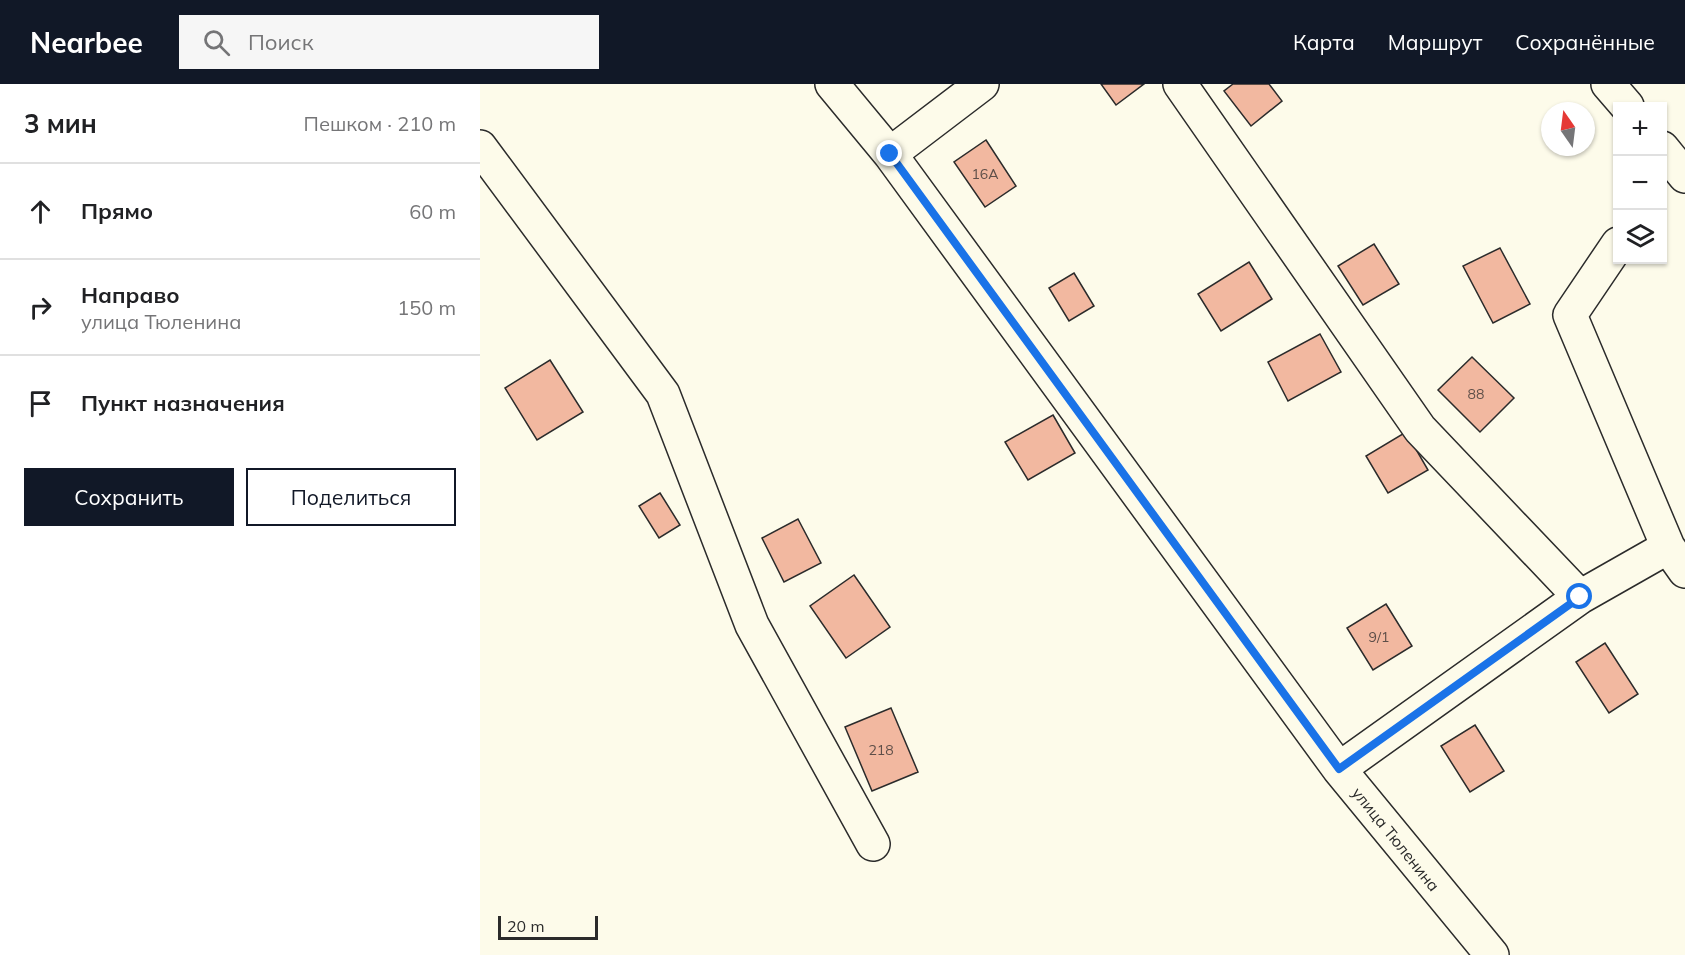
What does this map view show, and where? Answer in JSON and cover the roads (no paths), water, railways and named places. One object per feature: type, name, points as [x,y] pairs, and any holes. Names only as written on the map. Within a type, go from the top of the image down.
[{"type":"street","name":"улица Тюленина","points":[[832,84],[890,154],[1339,769],[1492,955]]},
{"type":"street","points":[[890,154],[982,84]]},
{"type":"street","points":[[1179,84],[1420,429],[1580,597]]},
{"type":"street","points":[[1608,84],[1624,102]]},
{"type":"street","points":[[480,147],[663,394],[752,625],[873,844]]},
{"type":"street","points":[[1339,769],[1580,597],[1676,559],[1570,315],[1613,250]]}]
